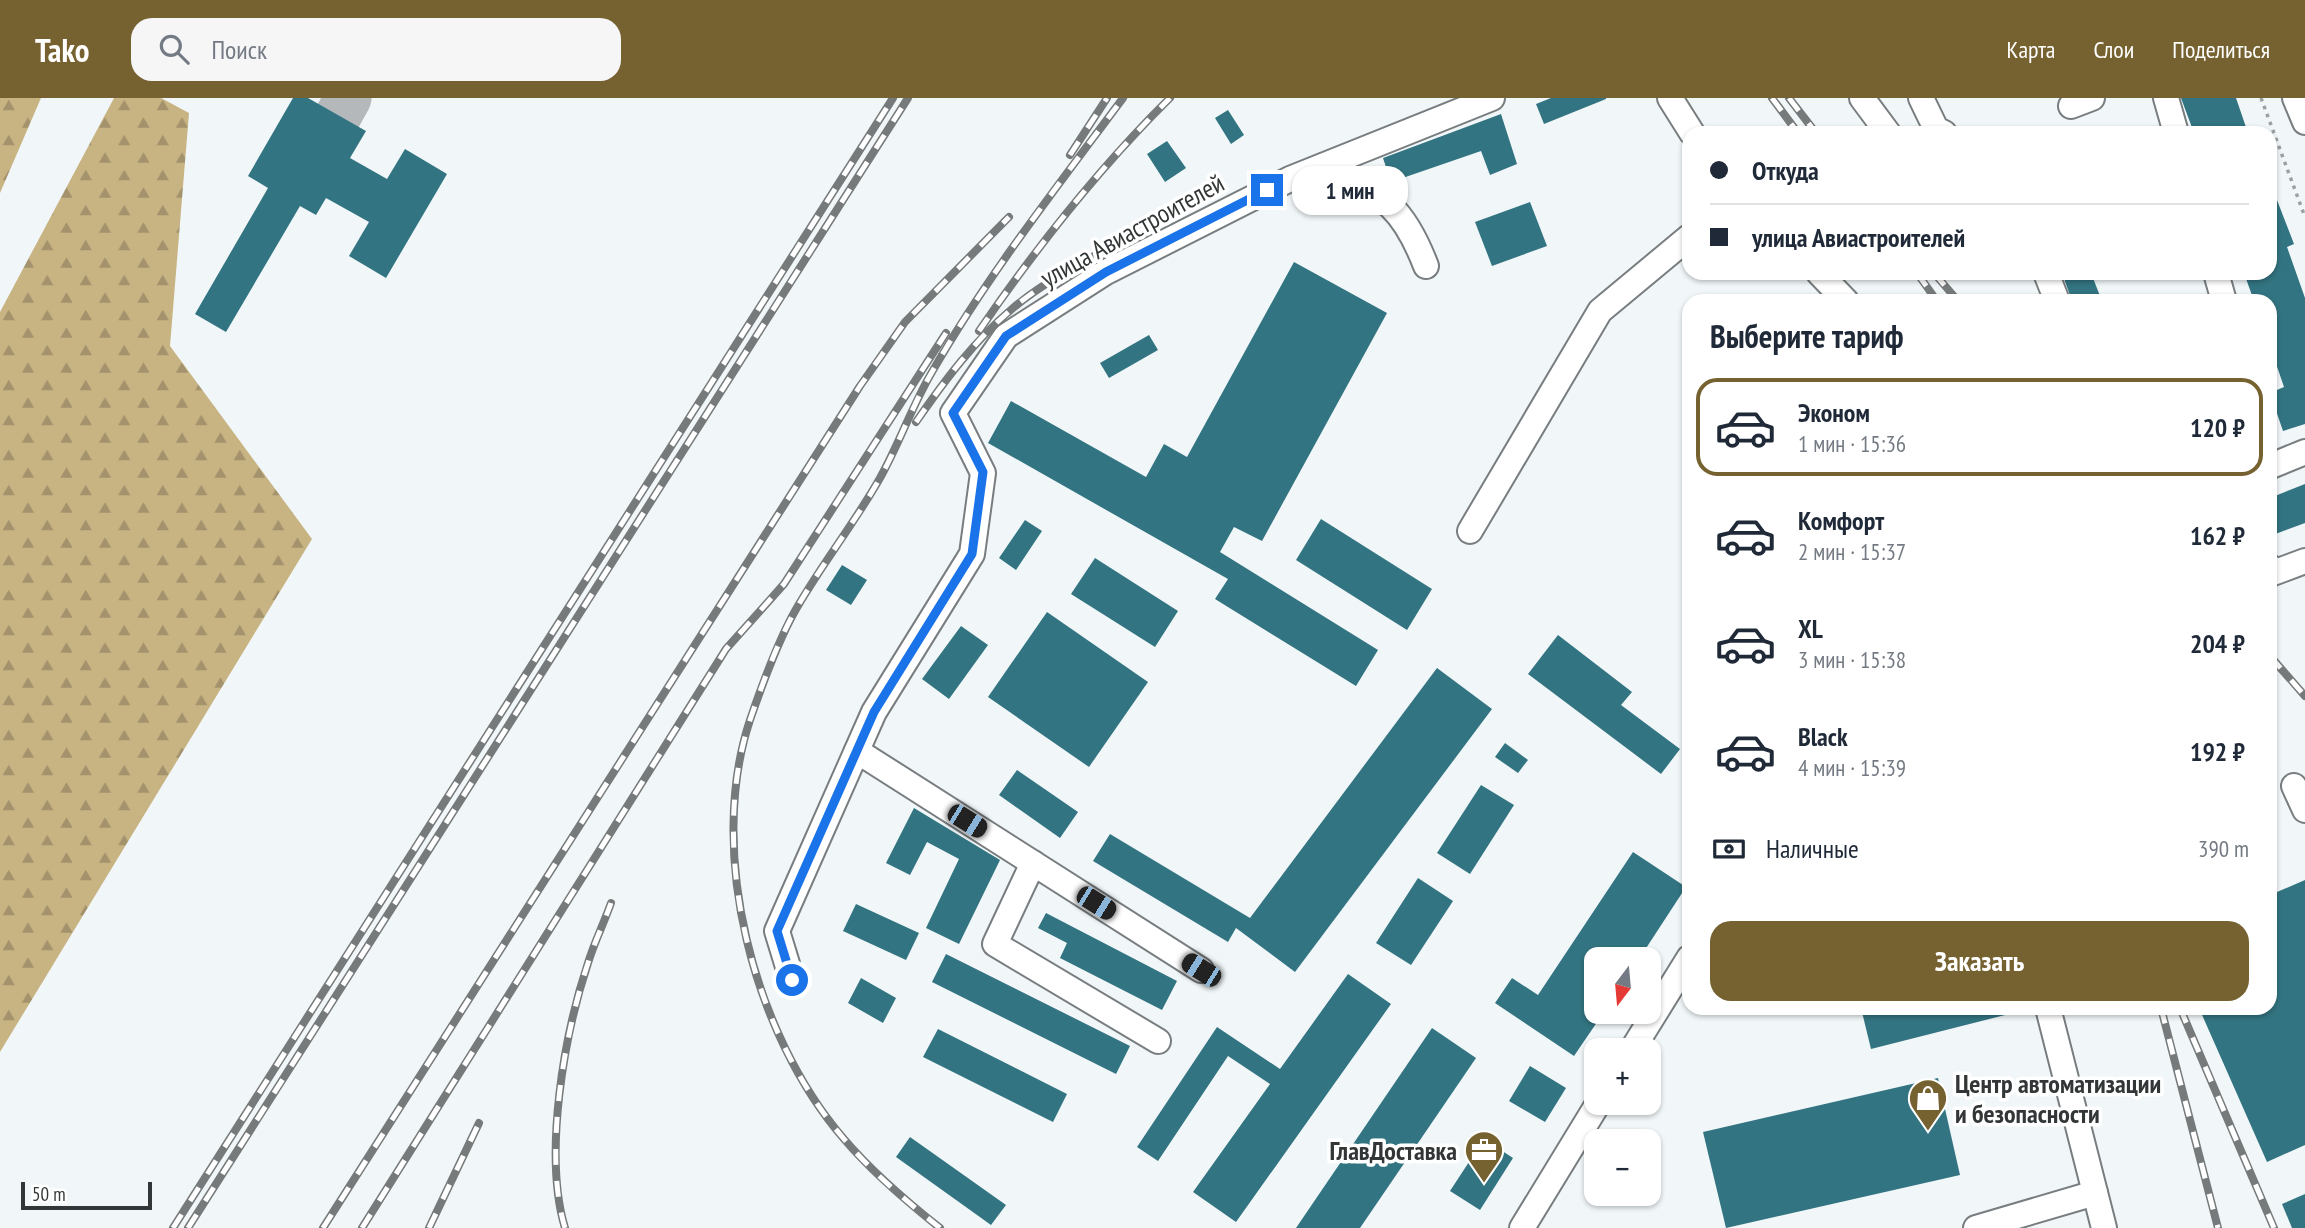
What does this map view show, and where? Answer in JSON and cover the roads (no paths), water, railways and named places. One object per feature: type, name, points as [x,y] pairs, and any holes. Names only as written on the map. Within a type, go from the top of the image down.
[{"type":"street","name":"улица Авиастроителей","points":[[857,751],[874,712],[972,554],[983,472],[953,413],[1006,336],[1106,272],[1322,166],[1492,98]]},
{"type":"street","points":[[1670,98],[1688,126]]},
{"type":"street","points":[[1862,98],[1883,126]]},
{"type":"street","points":[[1921,98],[1935,126]]},
{"type":"street","points":[[2166,98],[2174,126]]},
{"type":"street","points":[[2295,98],[2305,122]]},
{"type":"street","points":[[1322,166],[1385,198],[1413,231],[1426,266]]},
{"type":"street","points":[[1470,531],[1600,311],[1682,243]]},
{"type":"street","points":[[1826,280],[1839,294]]},
{"type":"street","points":[[2277,463],[2305,453]]},
{"type":"street","points":[[2277,572],[2305,561]]},
{"type":"street","points":[[792,980],[777,931],[857,751],[1201,970]]},
{"type":"street","points":[[2294,786],[2305,810]]},
{"type":"street","points":[[1034,863],[995,944],[1158,1041]]},
{"type":"street","points":[[1639,1038],[1682,969]]},
{"type":"street","points":[[2050,1015],[2104,1228]]},
{"type":"street","points":[[1522,1228],[1592,1115]]},
{"type":"street","points":[[1976,1228],[2095,1193]]},
{"type":"railway","points":[[173,1228],[893,98]]},
{"type":"railway","points":[[188,1228],[908,98]]},
{"type":"railway","points":[[1070,155],[1107,98]]},
{"type":"railway","points":[[940,1228],[890,1186],[844,1139],[812,1097],[785,1048],[763,996],[747,940],[737,883],[733,827],[738,772],[750,720],[788,623],[880,478],[925,385],[953,336],[1023,232],[1123,98]]},
{"type":"railway","points":[[979,331],[1069,210],[1118,152],[1170,98]]},
{"type":"railway","points":[[1772,98],[1793,126]]},
{"type":"railway","points":[[1789,98],[1811,126]]},
{"type":"railway","points":[[916,422],[961,362],[985,334],[1013,308],[1072,268],[1174,210]]},
{"type":"railway","points":[[323,1228],[860,386],[905,322],[1009,217]]},
{"type":"railway","points":[[1922,280],[1932,294]]},
{"type":"railway","points":[[1940,280],[1952,294]]},
{"type":"railway","points":[[362,1228],[726,649],[784,584],[946,333]]},
{"type":"railway","points":[[2277,664],[2305,696]]},
{"type":"railway","points":[[565,1228],[556,1166],[556,1131],[564,1059],[579,992],[611,903]]},
{"type":"railway","points":[[2163,1015],[2218,1228]]},
{"type":"railway","points":[[2183,1015],[2274,1228]]},
{"type":"railway","points":[[429,1228],[479,1123]]},
{"type":"place","name":"Центр автоматизации и безопасности","points":[[1928,1132]]},
{"type":"place","name":"ГлавДоставка","points":[[1484,1184]]}]
